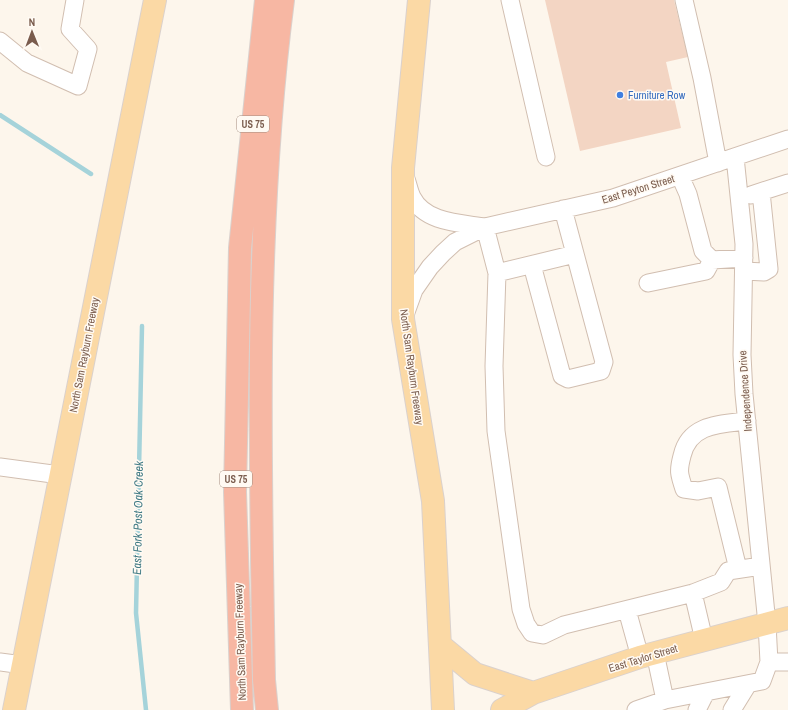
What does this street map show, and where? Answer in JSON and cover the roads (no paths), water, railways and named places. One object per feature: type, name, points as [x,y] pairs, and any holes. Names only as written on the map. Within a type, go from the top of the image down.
[{"type":"highway","name":"North Sam Rayburn Freeway","points":[[242,710],[236,492],[240,248],[266,0]]},
{"type":"highway","name":"North Sam Rayburn Freeway","points":[[267,710],[264,680],[260,454],[265,220],[276,51],[283,0]]},
{"type":"highway","points":[[264,680],[270,710]]},
{"type":"main road","name":"North Sam Rayburn Freeway","points":[[14,710],[155,0]]},
{"type":"main road","name":"North Sam Rayburn Freeway","points":[[419,0],[403,168],[403,319],[433,501],[443,710]]},
{"type":"main road","name":"East Taylor Street","points":[[502,710],[533,693],[648,655],[788,618]]},
{"type":"main road","points":[[440,644],[475,674],[533,693]]},
{"type":"street","points":[[0,41],[27,63],[78,86],[88,49],[70,28],[75,0]]},
{"type":"street","points":[[510,0],[546,157]]},
{"type":"street","points":[[684,0],[702,78],[718,163]]},
{"type":"street","name":"East Peyton Street","points":[[403,319],[414,290],[430,267],[455,242],[485,227],[614,198],[788,139]]},
{"type":"street","name":"Independence Drive","points":[[735,157],[744,264],[742,355],[747,421],[762,566],[769,662]]},
{"type":"street","name":"East Peyton Street","points":[[403,168],[412,198],[427,213],[446,222],[485,227]]},
{"type":"street","points":[[680,176],[688,194],[703,251],[712,260],[744,264],[764,272],[768,269],[761,192]]},
{"type":"street","points":[[739,198],[788,183]]},
{"type":"street","points":[[532,265],[562,376],[568,379],[601,371],[604,362],[563,209]]},
{"type":"street","points":[[485,227],[497,273],[494,366],[496,431],[521,609],[526,624],[532,633],[543,634],[564,625],[693,593],[721,582],[728,571],[762,566]]},
{"type":"street","points":[[497,273],[575,254]]},
{"type":"street","points":[[648,283],[706,271],[712,260]]},
{"type":"street","points":[[738,569],[718,487],[698,491],[684,489],[678,472],[683,450],[693,434],[712,425],[747,421]]},
{"type":"street","points":[[0,467],[60,475]]},
{"type":"street","points":[[693,593],[704,640]]},
{"type":"street","points":[[627,610],[648,655],[665,700]]},
{"type":"street","points":[[0,662],[23,665]]},
{"type":"street","points":[[636,710],[665,700],[762,681],[769,662],[788,662]]},
{"type":"street","points":[[732,710],[748,684]]},
{"type":"street","points":[[697,710],[706,692]]},
{"type":"waterway","name":"East Fork Post Oak Creek","points":[[0,115],[91,174]]},
{"type":"waterway","name":"East Fork Post Oak Creek","points":[[142,326],[136,613],[146,710]]},
{"type":"place","name":"Furniture Row","points":[[620,95]]}]
